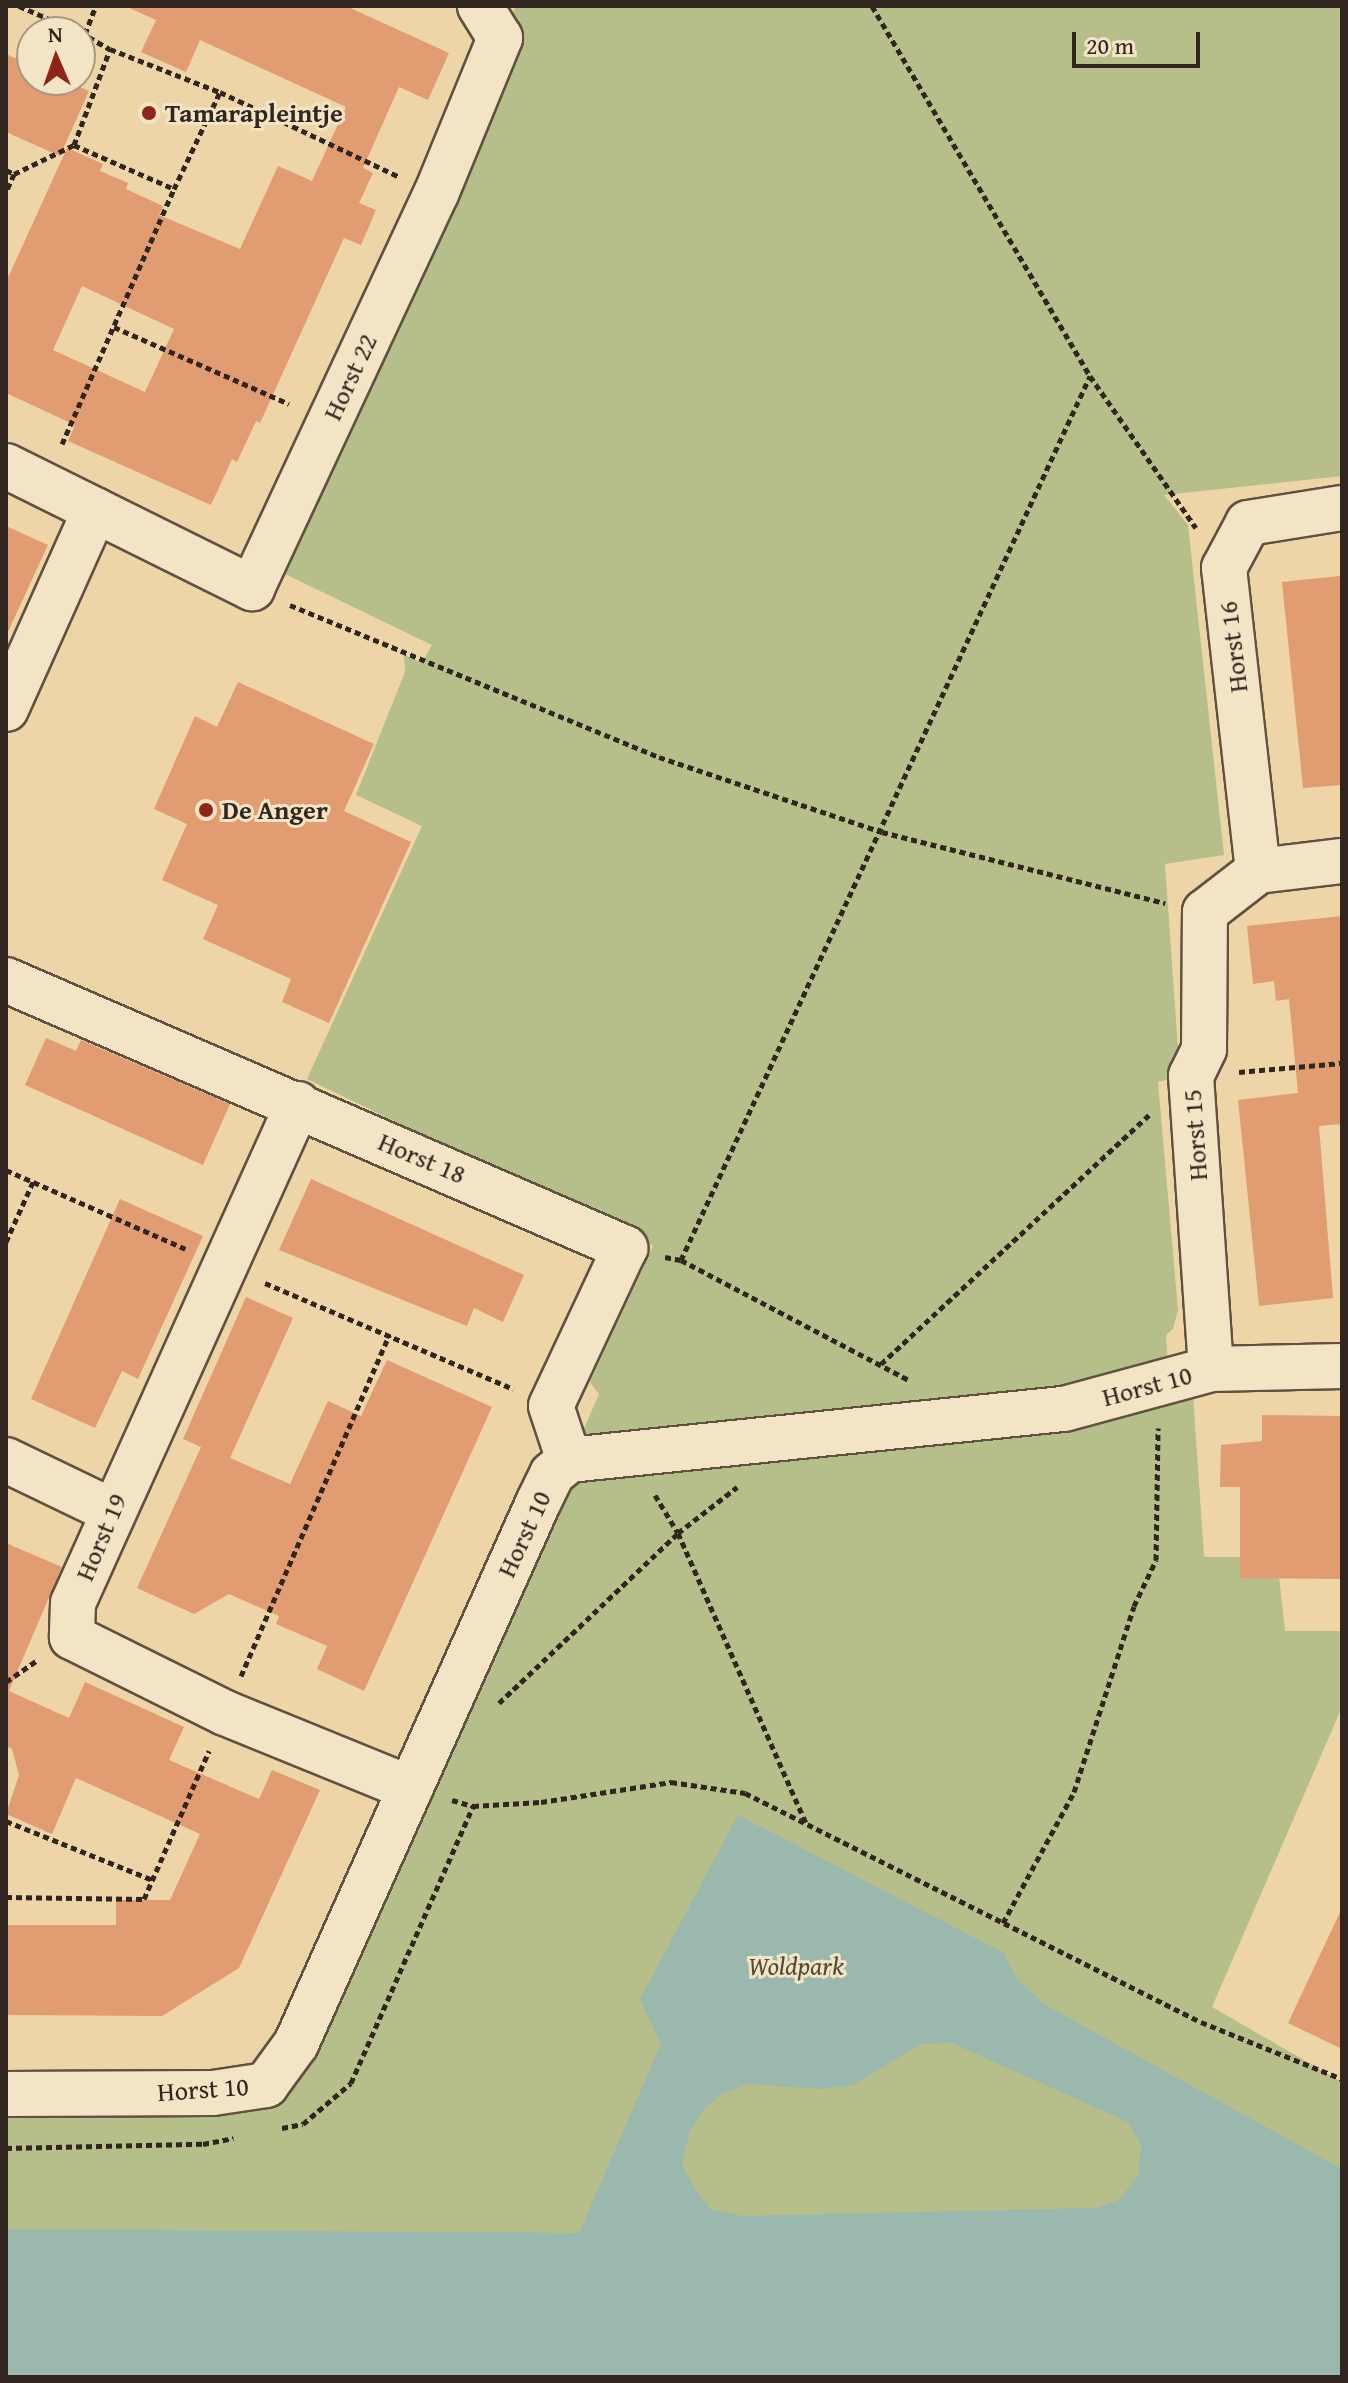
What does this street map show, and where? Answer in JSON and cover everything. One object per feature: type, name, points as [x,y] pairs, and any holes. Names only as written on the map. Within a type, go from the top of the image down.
[{"type":"street","name":"Horst 22","points":[[252,588],[436,194],[500,38],[480,6]]},
{"type":"street","points":[[25,474],[252,588]]},
{"type":"street","name":"Horst 16","points":[[1258,871],[1224,568],[1248,523],[1342,508]]},
{"type":"street","points":[[6,709],[95,510]]},
{"type":"street","points":[[1205,912],[1258,871],[1342,861]]},
{"type":"street","name":"Horst 15","points":[[1205,912],[1204,1049],[1191,1076],[1211,1369]]},
{"type":"street","name":"Horst 18","points":[[6,980],[625,1248]]},
{"type":"street","name":"Horst 19","points":[[298,1104],[221,1264],[112,1511],[73,1603],[72,1637],[225,1713],[410,1788]]},
{"type":"street","points":[[569,1460],[551,1406],[625,1248]]},
{"type":"street","name":"Horst 10","points":[[6,2094],[213,2093],[266,2085],[296,2044],[542,1493],[552,1474],[569,1460],[1064,1409],[1211,1369],[1342,1366]]},
{"type":"street","points":[[6,1460],[112,1511]]},
{"type":"path","points":[[19,6],[42,16]]},
{"type":"path","points":[[872,6],[1090,376],[1224,568]]},
{"type":"path","points":[[96,41],[220,92],[436,194]]},
{"type":"path","points":[[6,192],[14,174],[74,145],[110,49]]},
{"type":"path","points":[[25,474],[114,327],[220,92]]},
{"type":"path","points":[[74,145],[174,189]]},
{"type":"path","points":[[6,170],[14,174]]},
{"type":"path","points":[[114,327],[329,421]]},
{"type":"path","points":[[681,1260],[882,832],[1090,376]]},
{"type":"path","points":[[252,588],[659,757],[882,832],[1205,912]]},
{"type":"path","points":[[881,1364],[1191,1076],[1342,1063]]},
{"type":"path","points":[[6,1170],[551,1406]]},
{"type":"path","points":[[6,1242],[33,1182]]},
{"type":"path","points":[[625,1248],[681,1260],[881,1364],[977,1419]]},
{"type":"path","points":[[6,1897],[144,1899],[389,1335]]},
{"type":"path","points":[[1003,1923],[1074,1792],[1134,1606],[1156,1560],[1159,1382]]},
{"type":"path","points":[[631,1455],[678,1533],[807,1824]]},
{"type":"path","points":[[488,1713],[678,1533],[740,1486]]},
{"type":"path","points":[[410,1788],[473,1806],[541,1802],[671,1782],[745,1793],[1201,2022],[1342,2079]]},
{"type":"path","points":[[6,1821],[153,1880]]},
{"type":"green space","name":"Woldpark","points":[[516,6],[1342,6],[1342,476],[1164,495],[1188,525],[1224,855],[1165,864],[1180,1077],[1158,1082],[1178,1310],[1173,1329],[1166,1335],[1170,1394],[1193,1394],[1204,1557],[1271,1557],[1278,1567],[1285,1631],[1342,1631],[1342,1707],[1212,2007],[1342,2082],[1342,2377],[6,2377],[6,2103],[273,2093],[565,1472],[599,1394],[590,1382],[653,1246],[307,1079],[422,826],[356,795],[405,672],[404,655],[422,663],[432,645],[258,561],[387,303]]},
{"type":"water","points":[[738,1815],[1004,1953],[1017,1979],[1045,2005],[1342,2169],[1342,2377],[6,2377],[6,2229],[579,2233],[661,2044],[640,1999]],"holes":[[[952,2043],[1128,2122],[1141,2145],[1138,2175],[1120,2199],[1096,2208],[742,2216],[711,2209],[695,2190],[682,2164],[689,2133],[704,2109],[723,2093],[749,2084],[822,2089],[853,2085],[921,2044]]]},
{"type":"building","points":[[125,6],[346,6],[449,53],[428,100],[399,87],[363,168],[373,173],[359,203],[376,210],[361,245],[344,238],[260,423],[256,421],[237,462],[232,459],[211,505],[68,441],[75,425],[6,393],[6,282],[67,148],[103,164],[100,171],[128,183],[126,189],[163,206],[159,215],[240,249],[278,166],[312,181],[346,107],[200,40],[186,72],[141,52],[156,20]],"holes":[[[82,286],[174,329],[145,392],[53,350]]]},
{"type":"building","points":[[6,54],[16,59],[16,96],[87,96],[60,156],[6,132]]},
{"type":"building","points":[[6,526],[48,545],[6,636]]},
{"type":"building","points":[[1340,576],[1342,785],[1303,788],[1282,582]]},
{"type":"building","points":[[238,682],[374,744],[344,811],[411,842],[329,1023],[282,1002],[291,979],[203,939],[218,905],[162,880],[187,824],[154,809],[195,716],[217,727]]},
{"type":"building","points":[[1342,916],[1342,1124],[1319,1126],[1333,1298],[1259,1306],[1238,1100],[1298,1093],[1289,999],[1276,1001],[1274,981],[1253,984],[1247,926]]},
{"type":"building","points":[[46,1038],[76,1051],[81,1040],[230,1104],[203,1165],[25,1085]]},
{"type":"building","points":[[311,1179],[524,1275],[503,1322],[474,1308],[467,1326],[279,1250]]},
{"type":"building","points":[[120,1199],[203,1236],[138,1379],[122,1371],[95,1428],[31,1399]]},
{"type":"building","points":[[246,1297],[293,1318],[230,1458],[290,1484],[328,1401],[361,1416],[387,1360],[492,1407],[364,1691],[317,1669],[327,1646],[276,1624],[279,1616],[229,1594],[194,1614],[137,1588],[201,1447],[183,1439]]},
{"type":"building","points":[[1262,1415],[1342,1416],[1342,1579],[1240,1578],[1240,1487],[1220,1487],[1221,1445],[1262,1441]]},
{"type":"building","points":[[6,1543],[62,1567],[9,1691],[69,1718],[85,1682],[184,1727],[169,1760],[259,1799],[272,1770],[320,1790],[239,1968],[162,2016],[6,2015],[6,1925],[116,1925],[116,1900],[170,1900],[200,1834],[76,1778],[52,1834],[6,1814],[19,1775],[12,1749],[6,1746]]},
{"type":"building","points":[[1342,1908],[1342,2049],[1288,2023]]},
{"type":"place","name":"Tamarapleintje","points":[[149,113]]},
{"type":"place","name":"De Anger","points":[[206,810]]}]
